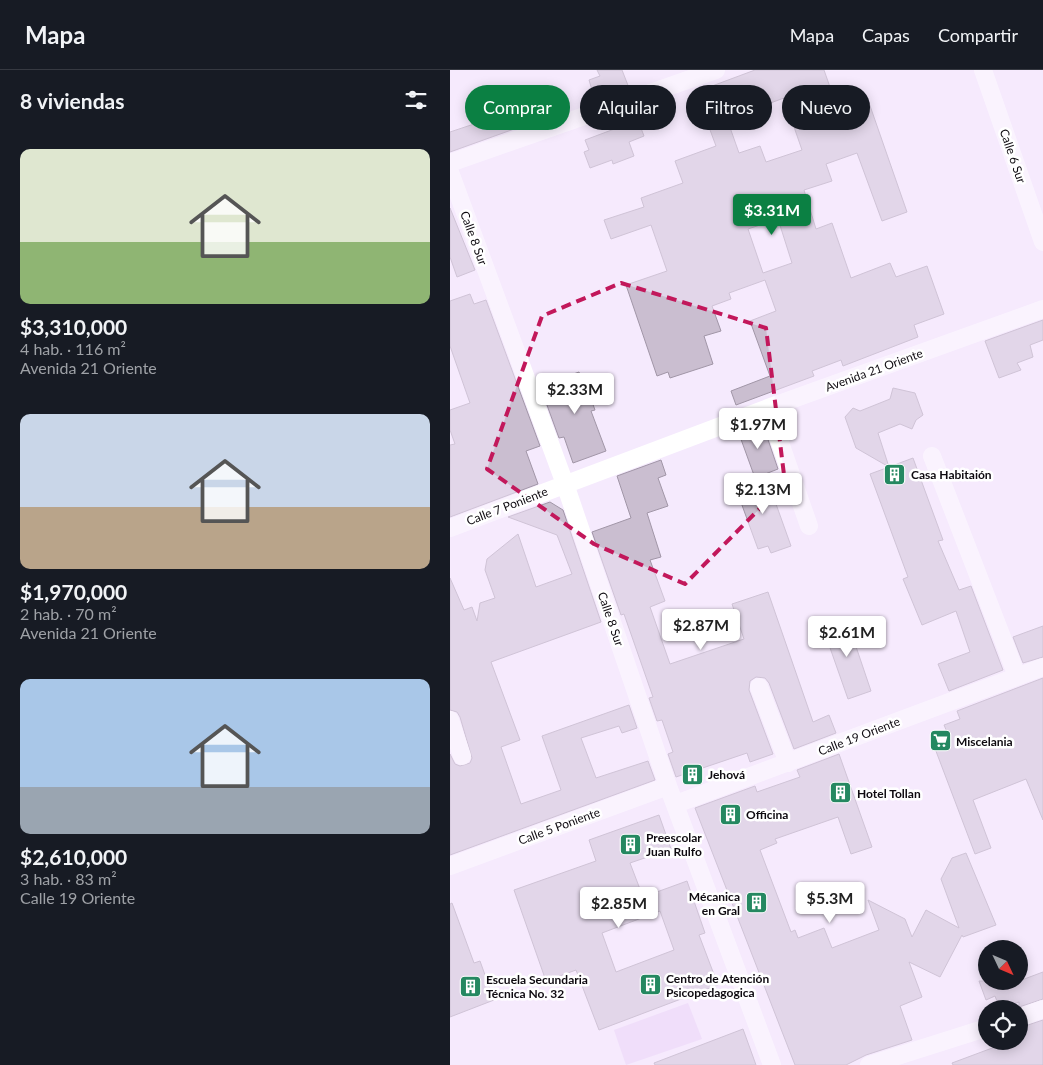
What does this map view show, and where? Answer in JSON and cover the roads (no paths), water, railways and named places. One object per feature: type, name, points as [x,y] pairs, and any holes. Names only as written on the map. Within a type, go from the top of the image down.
[{"type":"street","points":[[450,163],[716,70]]},
{"type":"street","name":"Calle 6 Sur","points":[[983,70],[1043,242]]},
{"type":"street","name":"Calle 8 Sur","points":[[450,172],[565,484],[668,786],[772,1065]]},
{"type":"street","name":"Avenida 21 Oriente","points":[[565,484],[768,408],[1043,309]]},
{"type":"street","points":[[768,408],[809,526]]},
{"type":"street","points":[[932,456],[1017,676]]},
{"type":"street","name":"Calle 7 Poniente","points":[[450,528],[565,484]]},
{"type":"street","name":"Calle 19 Oriente","points":[[676,804],[1043,667]]},
{"type":"street","points":[[759,686],[788,762]]},
{"type":"street","points":[[450,720],[462,756]]},
{"type":"street","name":"Calle 5 Poniente","points":[[450,866],[668,786]]},
{"type":"street","points":[[1028,1015],[1043,1009]]},
{"type":"street","points":[[868,1065],[978,1031]]},
{"type":"place","name":"Casa Habitaión","points":[[895,474]]},
{"type":"place","name":"Miscelania","points":[[940,741]]},
{"type":"place","name":"Jehová","points":[[692,774]]},
{"type":"place","name":"Hotel Tollan","points":[[841,793]]},
{"type":"place","name":"Officina","points":[[730,814]]},
{"type":"place","name":"Preescolar Juan Rulfo","points":[[630,844]]},
{"type":"place","name":"Mécanica en Gral","points":[[756,903]]},
{"type":"place","name":"Centro de Atención Psicopedagogica","points":[[650,985]]},
{"type":"place","name":"Escuela Secundaria Técnica No. 32","points":[[470,986]]}]
